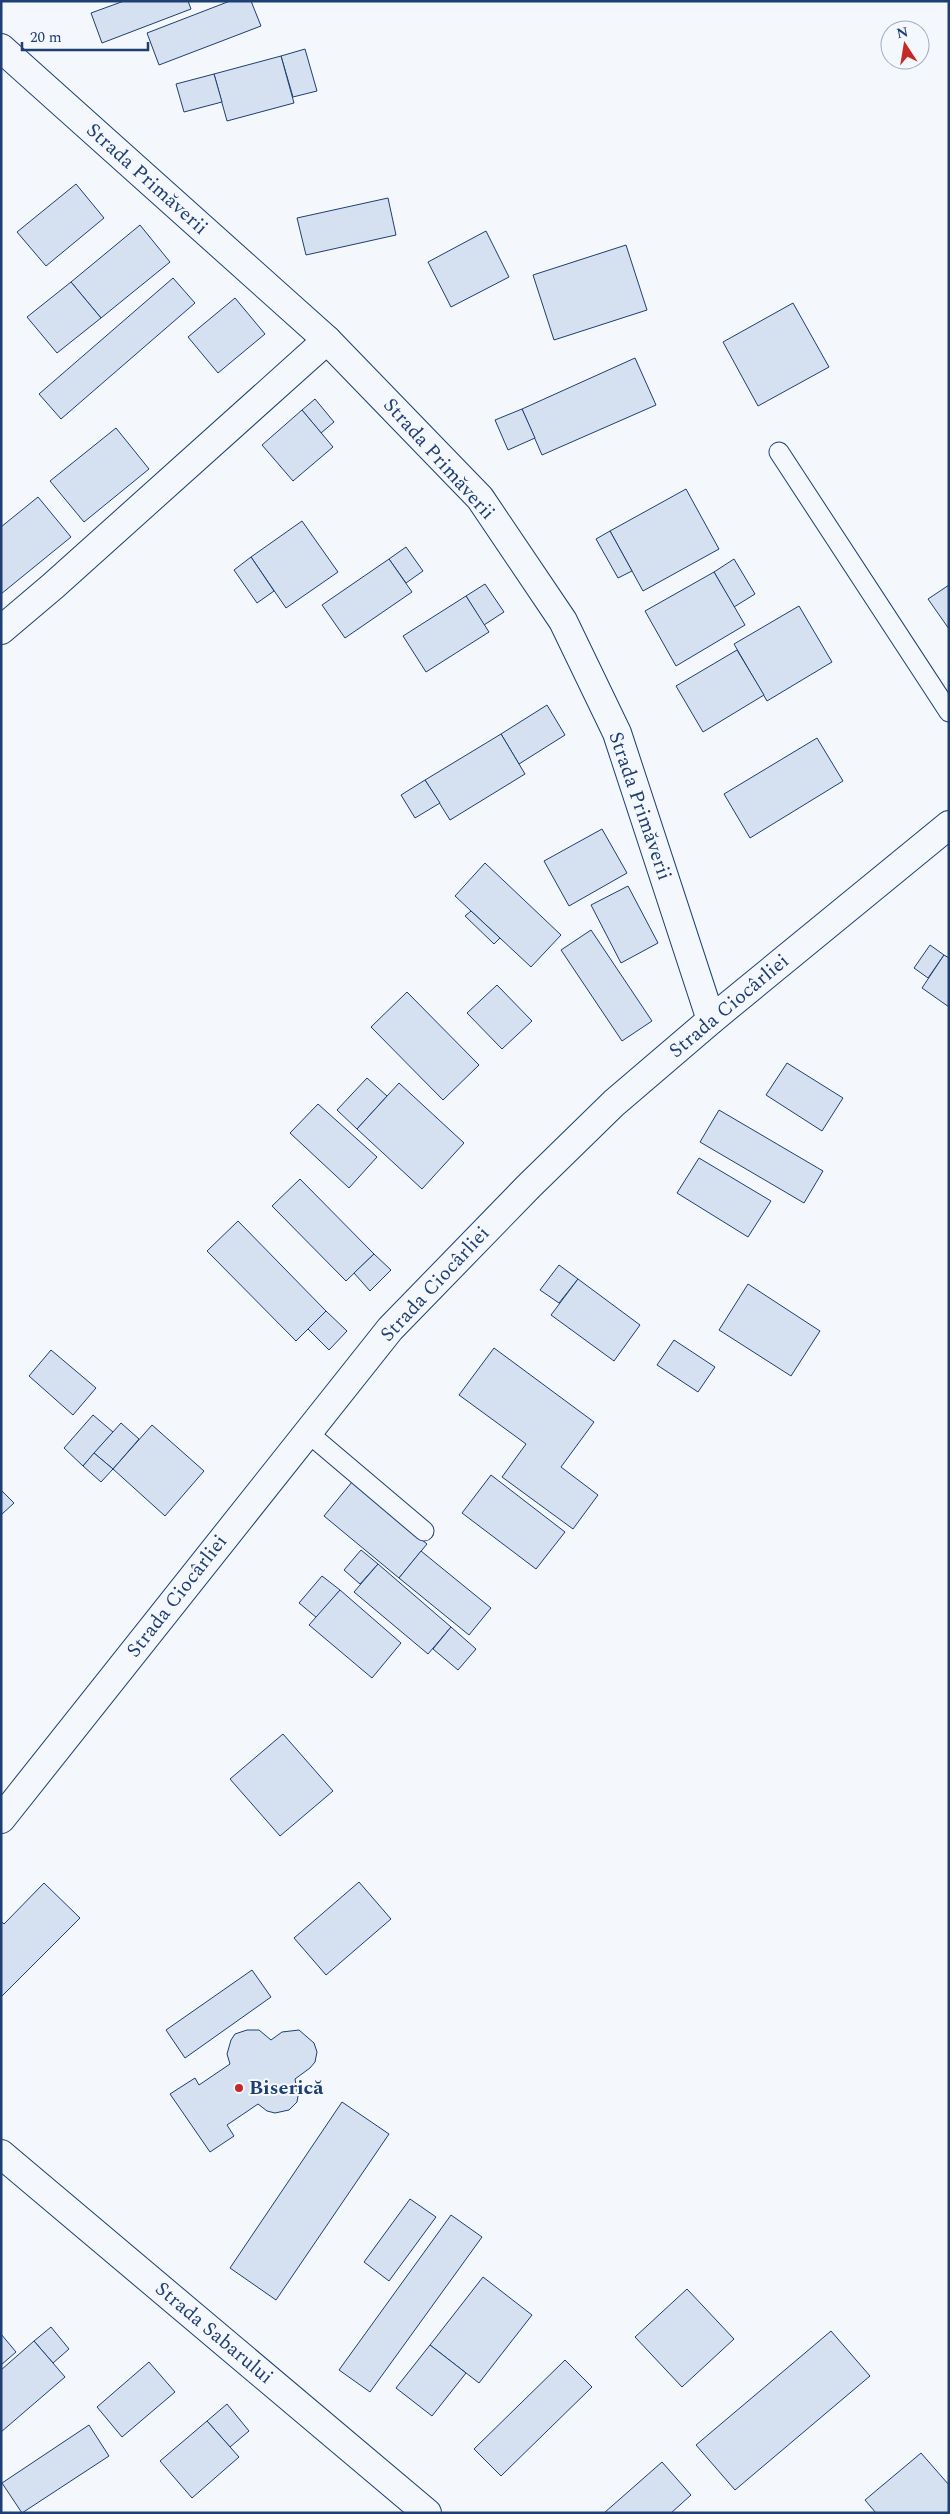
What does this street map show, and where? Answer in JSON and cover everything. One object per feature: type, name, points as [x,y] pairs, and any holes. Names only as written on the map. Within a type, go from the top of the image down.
[{"type":"street","name":"Strada Primăverii","points":[[1,48],[327,340],[480,498],[563,621],[616,734],[711,1020]]},
{"type":"street","points":[[1,630],[53,586],[327,340]]},
{"type":"street","name":"Strada Ciocârliei","points":[[1,1819],[390,1329],[529,1186],[614,1103],[711,1020],[949,826]]},
{"type":"street","name":"Strada Sabarului","points":[[1,2154],[427,2513]]},
{"type":"lane","points":[[779,452],[949,712]]},
{"type":"lane","points":[[307,1432],[424,1531]]},
{"type":"building","points":[[124,1],[188,1],[191,9],[102,43],[91,13]]},
{"type":"building","points":[[230,1],[251,1],[261,26],[159,65],[147,33]]},
{"type":"building","points":[[305,49],[317,91],[293,97],[281,56]]},
{"type":"building","points":[[281,56],[294,103],[227,121],[214,74]]},
{"type":"building","points":[[214,74],[222,102],[184,112],[176,84]]},
{"type":"building","points":[[76,184],[104,218],[46,266],[17,232]]},
{"type":"building","points":[[388,198],[396,235],[306,255],[297,218]]},
{"type":"building","points":[[140,225],[170,262],[101,318],[71,282]]},
{"type":"building","points":[[486,231],[509,277],[451,307],[428,262]]},
{"type":"building","points":[[626,245],[647,310],[554,340],[533,275]]},
{"type":"building","points":[[173,278],[195,303],[61,419],[39,394]]},
{"type":"building","points":[[71,282],[101,318],[57,353],[27,317]]},
{"type":"building","points":[[235,298],[265,334],[218,373],[188,337]]},
{"type":"building","points":[[793,303],[829,367],[758,406],[723,342]]},
{"type":"building","points":[[635,358],[656,405],[542,455],[522,409]]},
{"type":"building","points":[[315,399],[334,422],[321,433],[302,410]]},
{"type":"building","points":[[522,409],[535,438],[508,450],[495,420]]},
{"type":"building","points":[[302,410],[333,447],[293,481],[262,445]]},
{"type":"building","points":[[116,428],[149,469],[84,522],[50,481]]},
{"type":"building","points":[[686,489],[719,549],[643,591],[610,531]]},
{"type":"building","points":[[38,497],[71,537],[1,594],[1,527]]},
{"type":"building","points":[[302,521],[338,572],[286,608],[251,557]]},
{"type":"building","points":[[610,531],[632,571],[618,578],[596,539]]},
{"type":"building","points":[[406,547],[423,571],[406,583],[389,559]]},
{"type":"building","points":[[251,557],[274,591],[257,603],[234,570]]},
{"type":"building","points":[[389,559],[412,592],[345,638],[322,605]]},
{"type":"building","points":[[734,559],[755,594],[734,607],[714,572]]},
{"type":"building","points":[[714,572],[745,625],[676,666],[645,611]]},
{"type":"building","points":[[485,584],[504,612],[484,625],[466,596]]},
{"type":"building","points":[[949,585],[949,629],[928,599]]},
{"type":"building","points":[[466,596],[489,632],[426,672],[403,636]]},
{"type":"building","points":[[799,606],[832,662],[767,701],[734,644]]},
{"type":"building","points":[[737,650],[764,695],[703,732],[676,686]]},
{"type":"building","points":[[547,705],[565,735],[519,764],[501,734]]},
{"type":"building","points":[[501,734],[525,774],[450,820],[425,780]]},
{"type":"building","points":[[817,738],[843,781],[750,838],[724,794]]},
{"type":"building","points":[[425,780],[440,803],[415,818],[401,795]]},
{"type":"building","points":[[602,829],[627,873],[569,906],[544,861]]},
{"type":"building","points":[[485,863],[561,935],[531,967],[455,896]]},
{"type":"building","points":[[628,886],[658,943],[621,963],[591,905]]},
{"type":"building","points":[[471,911],[500,938],[494,944],[465,916]]},
{"type":"building","points":[[591,930],[652,1021],[622,1041],[561,950]]},
{"type":"building","points":[[930,945],[944,955],[928,978],[914,968]]},
{"type":"building","points":[[944,955],[949,958],[949,1007],[922,988]]},
{"type":"building","points":[[497,985],[532,1021],[502,1049],[467,1013]]},
{"type":"building","points":[[407,992],[479,1065],[443,1100],[371,1027]]},
{"type":"building","points":[[787,1063],[843,1098],[822,1131],[766,1095]]},
{"type":"building","points":[[367,1078],[387,1096],[357,1129],[337,1110]]},
{"type":"building","points":[[399,1083],[464,1143],[422,1189],[357,1129]]},
{"type":"building","points":[[318,1104],[377,1157],[349,1188],[290,1133]]},
{"type":"building","points":[[719,1110],[823,1171],[804,1203],[700,1142]]},
{"type":"building","points":[[699,1158],[771,1201],[748,1237],[677,1193]]},
{"type":"building","points":[[300,1179],[374,1254],[346,1281],[272,1206]]},
{"type":"building","points":[[238,1221],[326,1311],[296,1341],[207,1251]]},
{"type":"building","points":[[374,1254],[391,1270],[370,1291],[354,1273]]},
{"type":"building","points":[[559,1265],[578,1279],[559,1303],[540,1290]]},
{"type":"building","points":[[578,1279],[640,1325],[614,1361],[551,1315]]},
{"type":"building","points":[[748,1284],[820,1331],[791,1376],[719,1330]]},
{"type":"building","points":[[326,1311],[347,1331],[329,1350],[308,1329]]},
{"type":"building","points":[[674,1340],[715,1367],[698,1392],[657,1365]]},
{"type":"building","points":[[494,1348],[594,1422],[561,1467],[598,1495],[573,1529],[502,1477],[526,1444],[459,1395]]},
{"type":"building","points":[[51,1350],[96,1388],[73,1415],[29,1376]]},
{"type":"building","points":[[93,1415],[113,1432],[83,1466],[64,1448]]},
{"type":"building","points":[[121,1423],[139,1439],[113,1469],[94,1453]]},
{"type":"building","points":[[152,1425],[204,1471],[165,1516],[113,1469]]},
{"type":"building","points":[[94,1453],[113,1469],[101,1482],[83,1466]]},
{"type":"building","points":[[491,1475],[565,1532],[536,1569],[462,1513]]},
{"type":"building","points":[[352,1482],[427,1544],[399,1578],[324,1516]]},
{"type":"building","points":[[1,1490],[14,1503],[1,1515]]},
{"type":"building","points":[[361,1550],[378,1564],[360,1584],[344,1570]]},
{"type":"building","points":[[421,1551],[491,1608],[469,1635],[399,1578]]},
{"type":"building","points":[[378,1564],[451,1627],[428,1654],[354,1592]]},
{"type":"building","points":[[322,1576],[340,1590],[317,1618],[299,1603]]},
{"type":"building","points":[[340,1590],[401,1643],[372,1678],[309,1625]]},
{"type":"building","points":[[451,1627],[476,1649],[458,1670],[433,1649]]},
{"type":"building","points":[[283,1734],[333,1791],[280,1836],[230,1779]]},
{"type":"building","points":[[359,1882],[391,1919],[326,1975],[294,1938]]},
{"type":"building","points":[[44,1883],[80,1918],[1,1997],[1,1921],[4,1924]]},
{"type":"building","points":[[252,1970],[271,1997],[185,2058],[166,2030]]},
{"type":"building","name":"Biserică","points":[[247,2030],[259,2030],[271,2040],[282,2032],[299,2030],[314,2043],[317,2052],[315,2062],[295,2079],[298,2096],[297,2102],[289,2110],[275,2113],[267,2111],[258,2104],[227,2125],[234,2136],[210,2152],[170,2094],[195,2078],[199,2085],[230,2064],[227,2054],[231,2040],[235,2034]]},
{"type":"building","points":[[342,2102],[389,2134],[276,2300],[230,2268]]},
{"type":"building","points":[[410,2199],[436,2217],[389,2281],[364,2262]]},
{"type":"building","points":[[451,2215],[482,2237],[370,2392],[339,2370]]},
{"type":"building","points":[[483,2277],[532,2315],[479,2383],[430,2345]]},
{"type":"building","points":[[687,2289],[734,2339],[682,2387],[635,2337]]},
{"type":"building","points":[[51,2327],[69,2349],[53,2363],[34,2341]]},
{"type":"building","points":[[831,2331],[870,2376],[735,2490],[696,2445]]},
{"type":"building","points":[[1,2334],[16,2352],[1,2365]]},
{"type":"building","points":[[34,2341],[65,2377],[1,2432],[1,2370]]},
{"type":"building","points":[[430,2345],[466,2373],[432,2416],[396,2388]]},
{"type":"building","points":[[565,2360],[592,2387],[501,2476],[474,2449]]},
{"type":"building","points":[[149,2362],[175,2392],[122,2437],[97,2407]]},
{"type":"building","points":[[227,2404],[249,2431],[230,2447],[207,2421]]},
{"type":"building","points":[[207,2421],[239,2457],[192,2498],[160,2461]]},
{"type":"building","points":[[89,2425],[109,2456],[22,2513],[2,2483]]},
{"type":"building","points":[[921,2453],[949,2485],[949,2513],[876,2513],[865,2500]]},
{"type":"building","points":[[662,2462],[691,2495],[671,2513],[604,2513]]},
{"type":"place","name":"Biserică","points":[[239,2088]]}]
